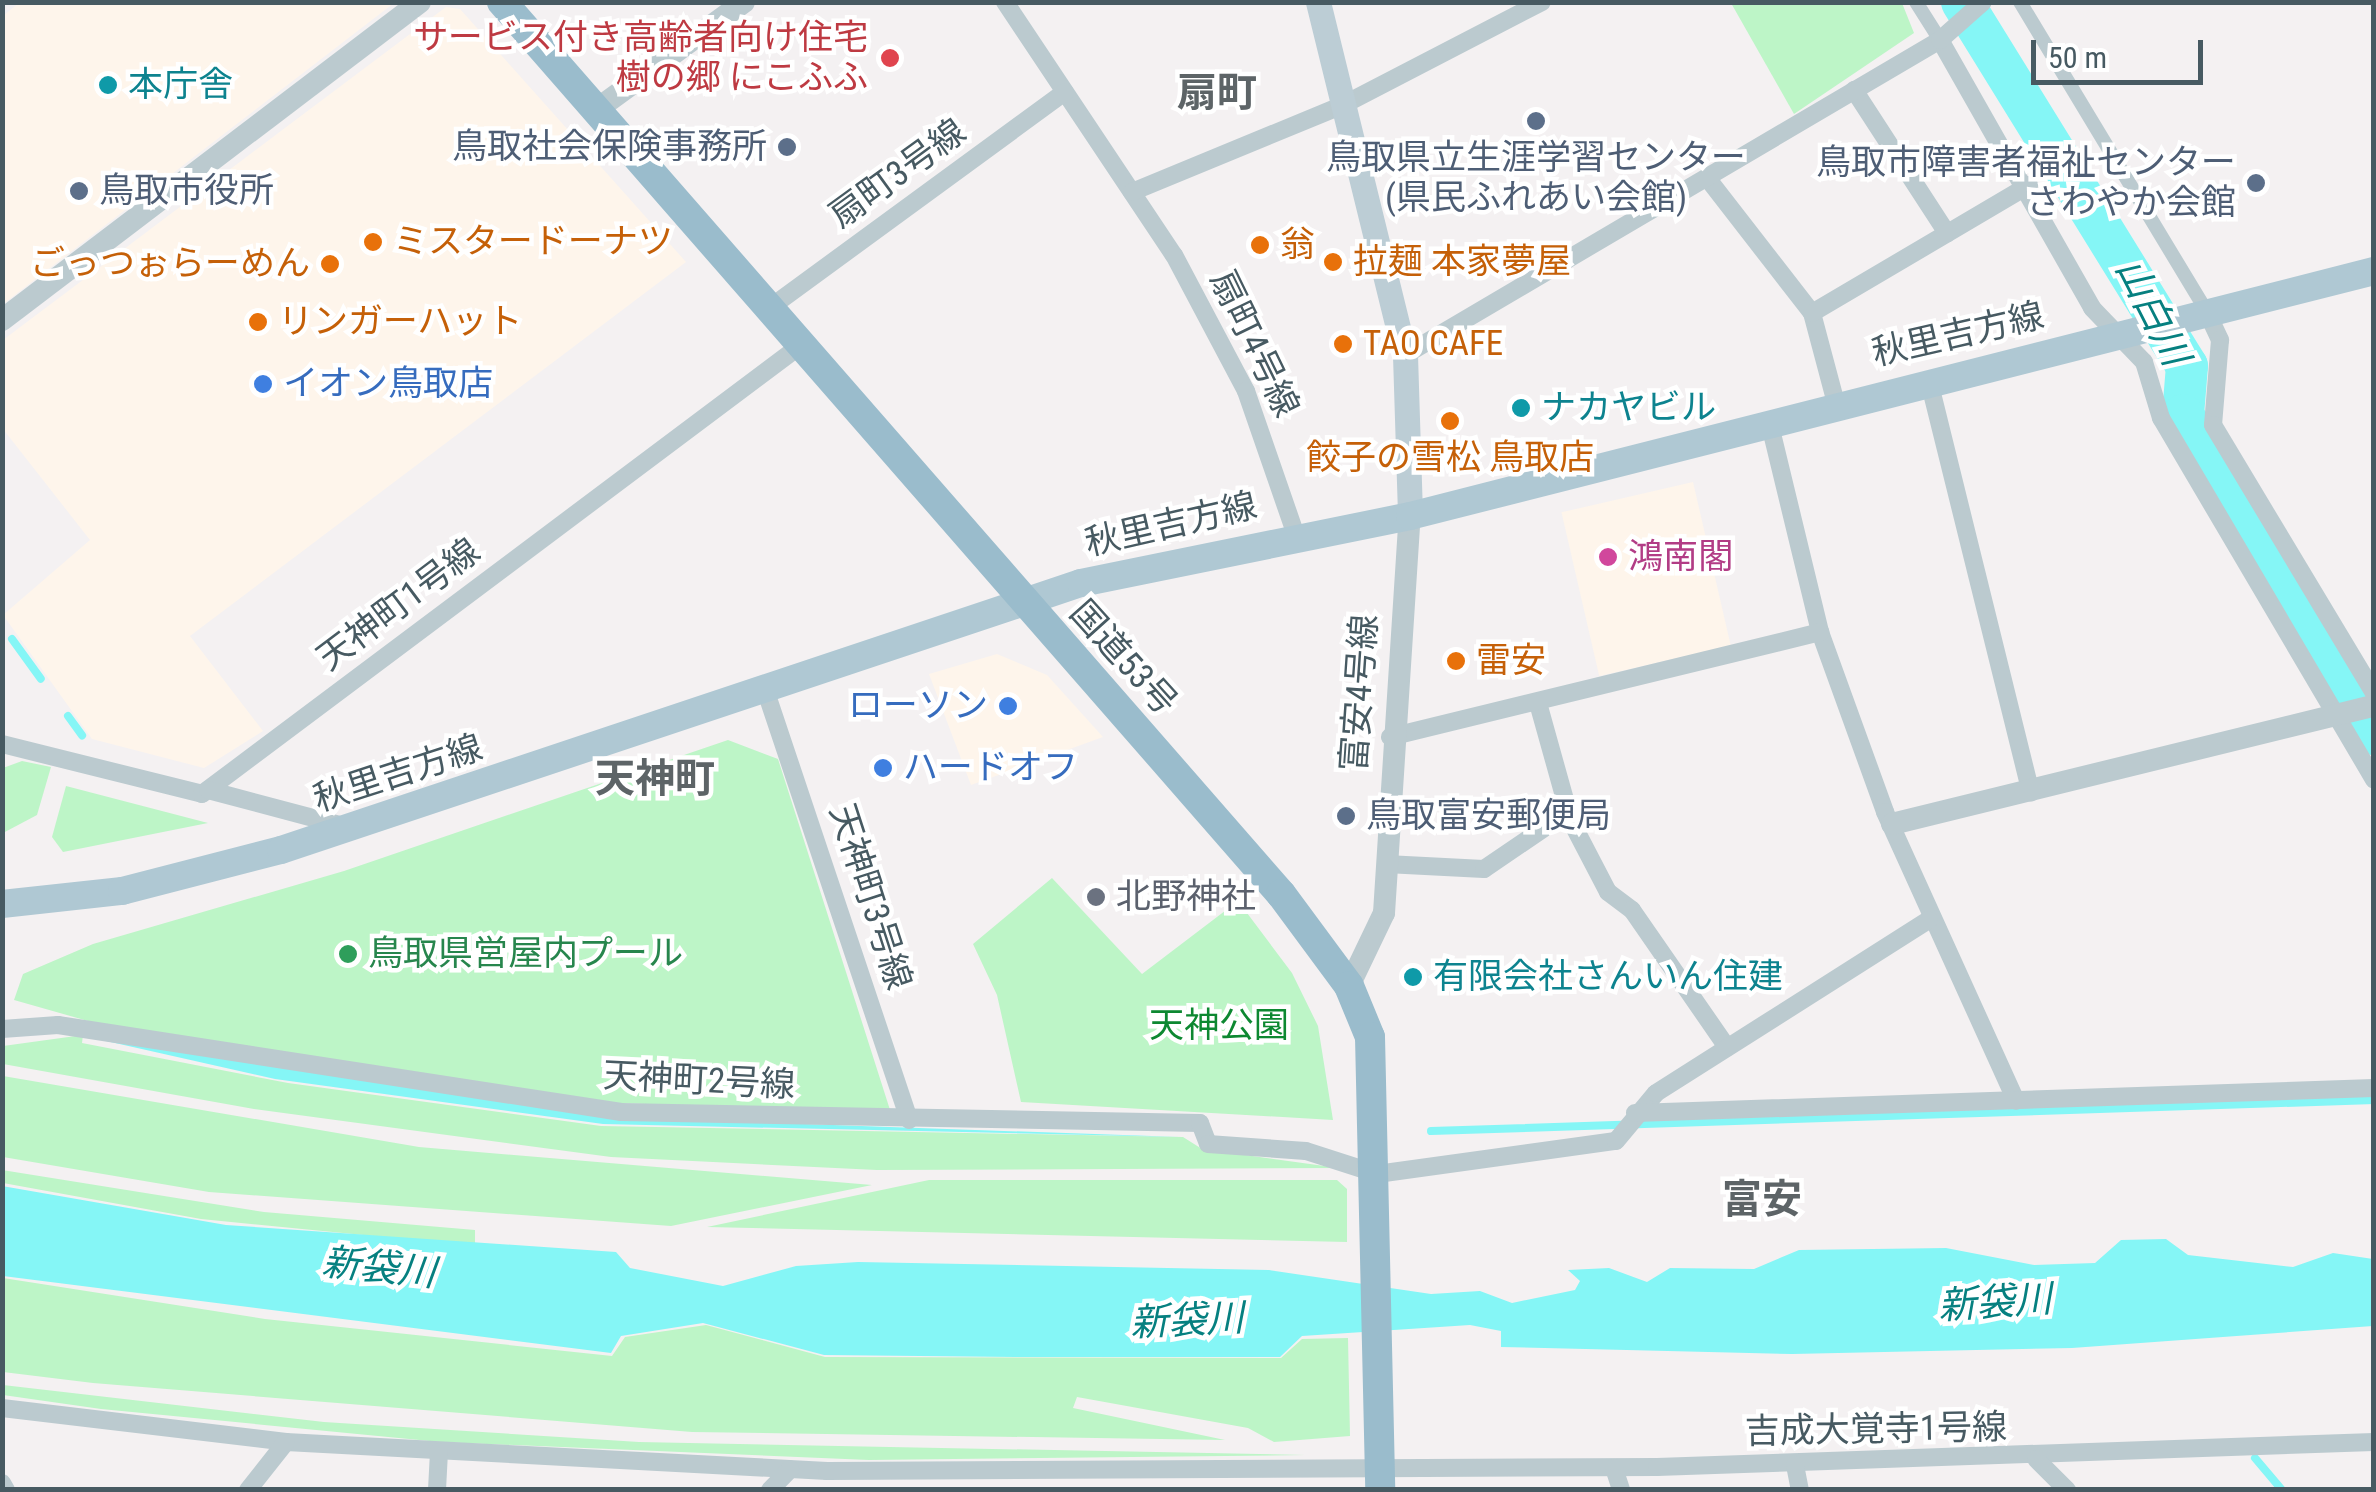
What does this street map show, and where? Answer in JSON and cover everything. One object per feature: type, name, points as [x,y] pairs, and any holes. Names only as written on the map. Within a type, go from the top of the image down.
[{"type":"highway","name":"国道53号","points":[[502,2],[1281,894],[1350,986],[1370,1037],[1378,1182],[1380,1479]]},
{"type":"main road","points":[[1318,2],[1405,355],[1410,516]]},
{"type":"main road","name":"秋里吉方線","points":[[2,904],[138,887],[354,828],[767,695],[1024,604],[1296,535],[1410,516],[1769,421],[2374,270]]},
{"type":"street","points":[[2,320],[420,2]]},
{"type":"street","points":[[596,110],[744,2]]},
{"type":"street","points":[[1005,2],[1065,92]]},
{"type":"street","points":[[1132,192],[1343,105],[1542,2]]},
{"type":"street","points":[[1916,2],[2030,185],[2092,308],[2131,332],[2161,418],[2359,707]]},
{"type":"street","points":[[1405,355],[1940,40],[1983,2]]},
{"type":"street","points":[[2020,2],[2197,315],[2220,340],[2213,425],[2359,707],[2374,780]]},
{"type":"street","points":[[1854,90],[1947,233]]},
{"type":"street","name":"扇町4号線","points":[[1065,92],[1132,192],[1246,391],[1296,535]]},
{"type":"street","name":"扇町3号線","points":[[770,308],[1065,92]]},
{"type":"street","points":[[1708,179],[1812,313],[1836,404]]},
{"type":"street","points":[[1812,313],[2030,185]]},
{"type":"street","name":"天神町1号線","points":[[208,790],[801,344]]},
{"type":"street","points":[[1930,381],[2031,793]]},
{"type":"street","points":[[1769,421],[1820,632],[1928,920],[2016,1101]]},
{"type":"street","name":"富安4号線","points":[[1350,986],[1378,943],[1386,864],[1390,737],[1410,516]]},
{"type":"street","points":[[1390,737],[1820,632]]},
{"type":"street","name":"天神町3号線","points":[[767,695],[909,1120]]},
{"type":"street","points":[[1538,703],[1568,812],[1608,892],[1632,910],[1727,1047]]},
{"type":"street","points":[[1892,824],[2031,793],[2359,707]]},
{"type":"street","points":[[2,744],[208,790],[354,828]]},
{"type":"street","points":[[1386,864],[1484,868],[1568,812]]},
{"type":"street","points":[[1378,1182],[1616,1141],[1635,1113],[1727,1047],[1928,920]]},
{"type":"street","name":"天神町2号線","points":[[2,1029],[58,1024],[622,1112],[1200,1123],[1208,1144],[1306,1151],[1378,1182]]},
{"type":"street","points":[[1635,1113],[2374,1088]]},
{"type":"street","name":"吉成大覚寺1号線","points":[[2,1408],[286,1442],[439,1452],[790,1469],[1380,1479],[1614,1468],[2036,1459],[2374,1442]]},
{"type":"street","points":[[248,1490],[286,1442]]},
{"type":"street","points":[[438,1490],[439,1452]]},
{"type":"street","points":[[2036,1459],[2067,1490]]},
{"type":"street","points":[[1795,1465],[1800,1490]]},
{"type":"street","points":[[1614,1468],[1621,1490]]},
{"type":"street","points":[[770,1490],[790,1469]]},
{"type":"street","points":[[850,1470],[864,1490]]},
{"type":"shaded area","name":"鳥取市役所","points":[[20,2],[394,3],[3,304],[3,16]]},
{"type":"shaded area","name":"イオン鳥取店","points":[[446,7],[460,9],[686,262],[190,636],[263,731],[204,768],[92,739],[3,615],[90,540],[3,429],[3,340]]},
{"type":"shaded area","points":[[1693,482],[1731,646],[1599,676],[1561,512]]},
{"type":"shaded area","name":"ローソン","points":[[997,654],[1047,675],[1103,737],[971,785],[929,674]]},
{"type":"green space","points":[[1731,3],[1902,3],[1914,33],[1794,114]]},
{"type":"green space","points":[[728,740],[778,759],[891,1113],[618,1103],[95,1023],[14,1000],[23,974],[93,944],[344,871]]},
{"type":"green space","points":[[22,761],[51,767],[37,815],[3,833],[3,768]]},
{"type":"green space","points":[[66,786],[208,823],[63,852],[52,837]]},
{"type":"green space","name":"天神公園","points":[[1052,878],[1142,974],[1238,901],[1292,973],[1318,1026],[1333,1120],[1021,1102],[997,995],[973,944]]},
{"type":"green space","points":[[83,1035],[82,1043],[288,1083],[601,1126],[1183,1137],[1202,1149],[1339,1168],[877,1170],[611,1157],[254,1109],[3,1064],[3,1046]]},
{"type":"green space","points":[[3,1076],[419,1147],[872,1185],[671,1226],[209,1192],[3,1157]]},
{"type":"green space","points":[[2,1170],[264,1212],[475,1230],[475,1246],[201,1219],[3,1183]]},
{"type":"green space","points":[[929,1180],[1337,1180],[1347,1189],[1347,1242],[707,1227]]},
{"type":"green space","points":[[3,1278],[265,1319],[612,1356],[625,1337],[706,1325],[825,1357],[1281,1358],[1302,1339],[1348,1338],[1350,1436],[1274,1442],[1248,1428],[1077,1397],[1073,1408],[1225,1440],[692,1432],[93,1383],[3,1372]]},
{"type":"green space","points":[[3,1385],[324,1422],[639,1442],[1305,1455],[869,1460],[440,1442],[101,1409],[3,1395]]},
{"type":"water","points":[[84,1036],[602,1117],[1180,1137],[603,1124],[275,1079]]},
{"type":"water","name":"新袋川","points":[[2,1186],[226,1225],[616,1252],[630,1268],[723,1286],[796,1266],[858,1262],[1269,1270],[1431,1294],[1480,1291],[1512,1303],[1575,1290],[1580,1281],[1568,1270],[1609,1268],[1647,1282],[1670,1268],[1754,1269],[1799,1250],[1946,1248],[2034,1265],[2095,1263],[2121,1240],[2166,1239],[2188,1255],[2293,1267],[2333,1253],[2373,1259],[2373,1326],[2072,1348],[1792,1354],[1501,1347],[1501,1331],[1470,1325],[1302,1336],[1280,1357],[1015,1357],[824,1355],[703,1323],[621,1336],[611,1353],[3,1276]]},
{"type":"waterway","name":"山白川","points":[[1962,2],[2187,366],[2183,415],[2374,734]]},
{"type":"waterway","points":[[12,639],[41,679]]},
{"type":"waterway","points":[[68,716],[82,735]]},
{"type":"waterway","points":[[1431,1131],[2374,1100]]},
{"type":"waterway","points":[[2255,1458],[2282,1490]]},
{"type":"place","name":"サービス付き高齢者向け住宅 樹の郷 にこふふ","points":[[890,58]]},
{"type":"place","name":"本庁舎","points":[[108,85]]},
{"type":"place","name":"鳥取県立生涯学習センター (県民ふれあい会館)","points":[[1536,121]]},
{"type":"place","name":"鳥取社会保険事務所","points":[[787,147]]},
{"type":"place","name":"鳥取市障害者福祉センター さわやか会館","points":[[2256,183]]},
{"type":"place","name":"鳥取市役所","points":[[79,191]]},
{"type":"place","name":"ミスタードーナツ","points":[[373,242]]},
{"type":"place","name":"翁","points":[[1260,245]]},
{"type":"place","name":"拉麺 本家夢屋","points":[[1333,262]]},
{"type":"place","name":"ごっつぉらーめん","points":[[330,264]]},
{"type":"place","name":"リンガーハット","points":[[258,322]]},
{"type":"place","name":"TAO CAFE","points":[[1343,344]]},
{"type":"place","name":"イオン鳥取店","points":[[263,384]]},
{"type":"place","name":"ナカヤビル","points":[[1521,408]]},
{"type":"place","name":"餃子の雪松 鳥取店","points":[[1450,421]]},
{"type":"place","name":"鴻南閣","points":[[1608,557]]},
{"type":"place","name":"雷安","points":[[1456,661]]},
{"type":"place","name":"ローソン","points":[[1008,706]]},
{"type":"place","name":"ハードオフ","points":[[883,768]]},
{"type":"place","name":"鳥取富安郵便局","points":[[1346,816]]},
{"type":"place","name":"北野神社","points":[[1096,897]]},
{"type":"place","name":"鳥取県営屋内プール","points":[[348,954]]},
{"type":"place","name":"有限会社さんいん住建","points":[[1413,977]]},
{"type":"district","name":"扇町","points":[[1217,93]]},
{"type":"district","name":"天神町","points":[[655,779]]},
{"type":"district","name":"富安","points":[[1762,1200]]}]
